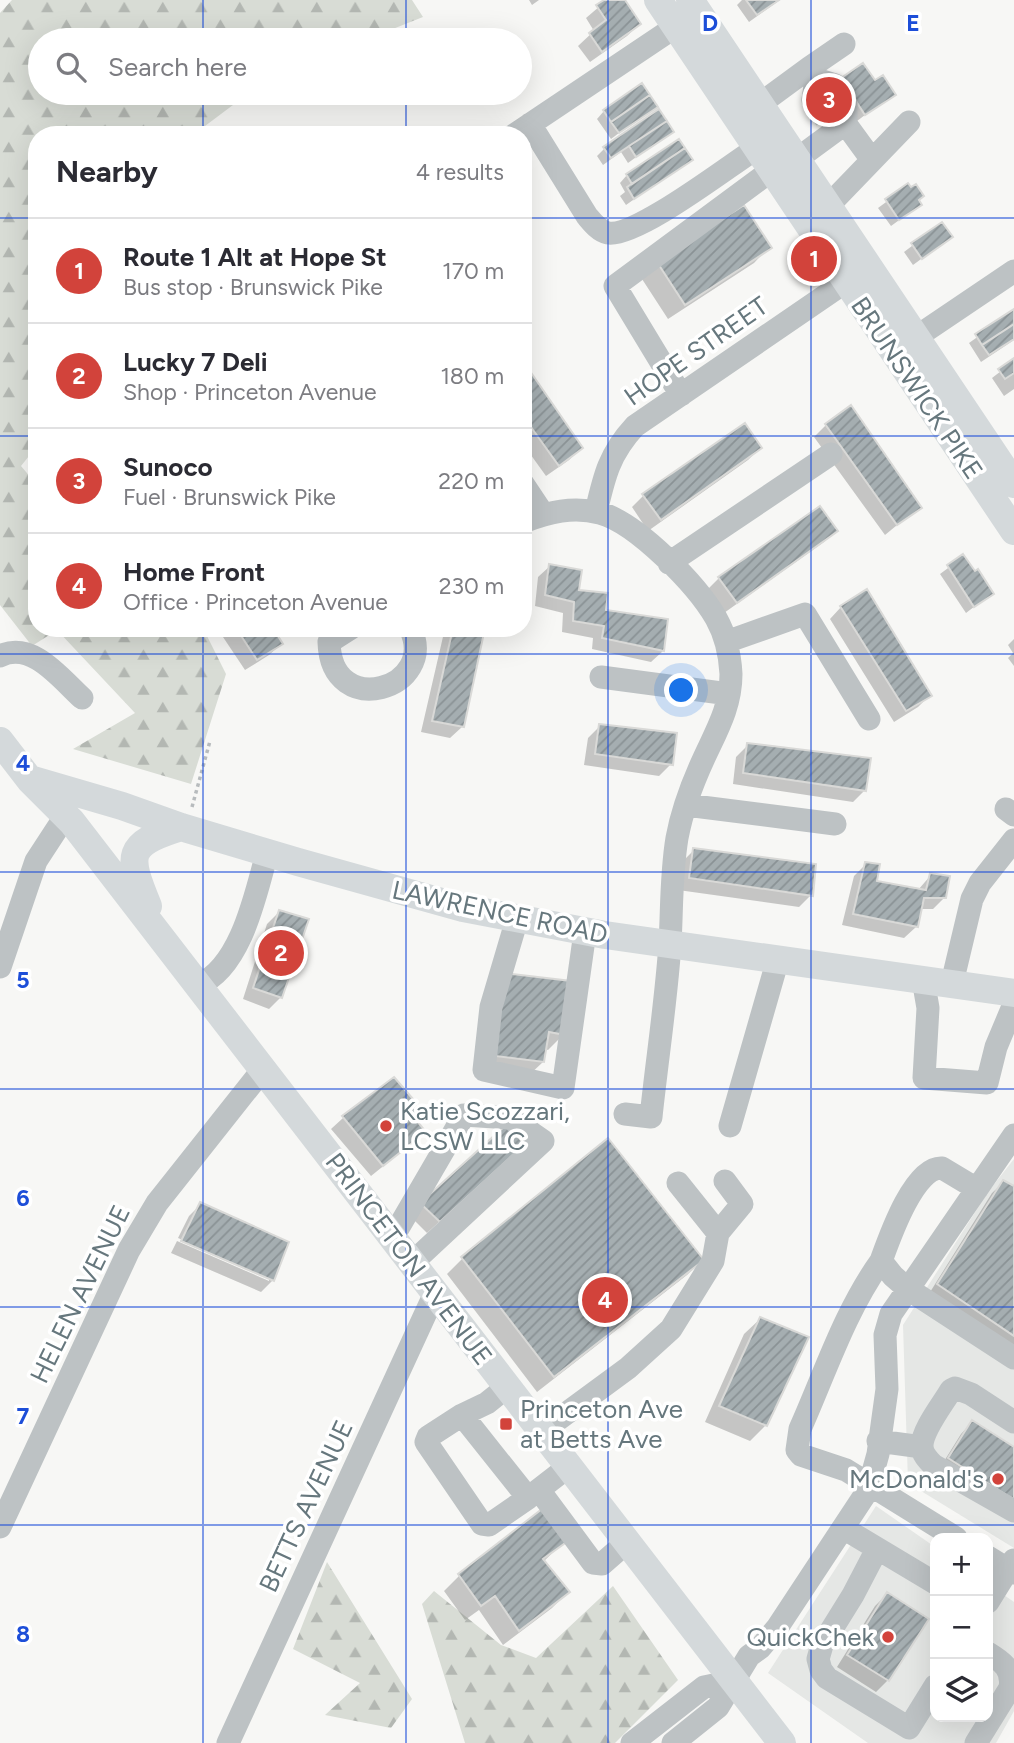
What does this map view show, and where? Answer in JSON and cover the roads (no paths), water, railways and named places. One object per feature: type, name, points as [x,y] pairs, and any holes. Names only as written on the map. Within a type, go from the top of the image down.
[{"type":"main road","name":"BRUNSWICK PIKE","points":[[659,0],[688,13],[760,104],[775,159],[828,206],[857,274]]},
{"type":"main road","name":"BRUNSWICK PIKE","points":[[688,13],[775,159],[905,345],[1014,531]]},
{"type":"main road","name":"BRUNSWICK PIKE","points":[[905,345],[1014,484]]},
{"type":"main road","name":"PRINCETON AVENUE","points":[[0,741],[30,780],[66,815],[162,938],[782,1743]]},
{"type":"main road","name":"LAWRENCE ROAD","points":[[0,771],[121,806],[186,817],[267,853],[393,890],[517,919],[585,932],[1014,993]]},
{"type":"main road","points":[[162,938],[139,885],[134,860],[136,851],[148,838],[186,817]]},
{"type":"street","points":[[528,126],[688,13]]},
{"type":"street","points":[[681,395],[615,286],[775,159],[828,98],[844,44]]},
{"type":"street","points":[[760,104],[828,98]]},
{"type":"street","points":[[828,98],[872,160]]},
{"type":"street","points":[[828,206],[909,122]]},
{"type":"street","points":[[532,143],[587,216],[607,233],[624,231],[775,159]]},
{"type":"street","points":[[905,345],[1014,271]]},
{"type":"street","name":"HOPE STREET","points":[[596,512],[609,461],[635,426],[857,274]]},
{"type":"street","points":[[669,563],[831,454]]},
{"type":"street","points":[[533,518],[577,510],[596,512],[623,522],[640,533],[704,600],[717,620],[726,642],[731,673],[722,722],[686,805],[677,837],[671,878],[670,944],[651,1117],[625,1114]]},
{"type":"street","points":[[726,642],[805,614],[869,719]]},
{"type":"street","points":[[324,637],[334,668],[343,680],[355,687],[370,690],[385,688],[397,682],[412,662],[415,648],[412,637]]},
{"type":"street","points":[[0,656],[5,653],[25,653],[37,657],[82,698]]},
{"type":"street","points":[[601,677],[729,694]]},
{"type":"street","points":[[686,805],[835,824]]},
{"type":"street","points":[[0,967],[36,861],[66,815]]},
{"type":"street","points":[[951,983],[972,899],[980,883],[1014,840]]},
{"type":"street","points":[[198,985],[219,971],[249,918],[267,853]]},
{"type":"street","points":[[517,919],[491,1007],[484,1070],[563,1088],[585,932]]},
{"type":"street","points":[[730,1126],[778,959]]},
{"type":"street","points":[[923,979],[928,1008],[924,1078],[987,1083],[996,1047],[1014,1004]]},
{"type":"street","name":"HELEN AVENUE","points":[[0,1527],[129,1250],[157,1203],[264,1069]]},
{"type":"street","points":[[393,1237],[464,1115],[510,1118],[543,1141],[413,1262]]},
{"type":"street","points":[[673,1743],[718,1707],[749,1656],[760,1648],[777,1628],[870,1486],[878,1454],[887,1389],[885,1335],[891,1314],[1012,1142]]},
{"type":"street","points":[[948,1533],[846,1470],[801,1455],[797,1445],[800,1429],[852,1311],[881,1261],[892,1228],[914,1191],[930,1170],[942,1168],[977,1189]]},
{"type":"street","points":[[541,1432],[628,1368],[671,1329],[713,1261],[718,1233],[742,1204],[725,1181]]},
{"type":"street","points":[[678,1183],[718,1233]]},
{"type":"street","points":[[881,1261],[908,1289],[1014,1359]]},
{"type":"street","name":"BETTS AVENUE","points":[[228,1743],[435,1293]]},
{"type":"street","points":[[506,1387],[487,1403],[428,1437],[426,1442],[482,1524],[489,1525],[568,1467]]},
{"type":"street","points":[[1014,1422],[971,1394],[956,1388],[951,1390],[925,1434],[922,1447],[924,1455],[933,1465],[1014,1511]]},
{"type":"street","points":[[462,1415],[593,1563],[602,1564],[626,1543]]},
{"type":"street","points":[[878,1441],[922,1447]]},
{"type":"street","points":[[843,1528],[930,1580]]},
{"type":"street","points":[[877,1549],[822,1645],[818,1659],[821,1670],[827,1678],[915,1736],[930,1698]]},
{"type":"street","points":[[992,1596],[1012,1567],[993,1559]]},
{"type":"street","points":[[976,1743],[1010,1688],[1009,1669],[993,1656]]},
{"type":"street","points":[[632,1743],[704,1687],[733,1681]]},
{"type":"tunnel","points":[[813,100],[826,119]]},
{"type":"place","name":"Sunoco","points":[[829,100]]},
{"type":"place","name":"Route 1 Alt at Hope St","points":[[814,259]]},
{"type":"place","name":"Lucky 7 Deli","points":[[281,953]]},
{"type":"place","name":"Katie Scozzari, LCSW LLC","points":[[386,1126]]},
{"type":"place","name":"Home Front","points":[[605,1300]]},
{"type":"place","name":"Princeton Ave at Betts Ave","points":[[506,1424]]},
{"type":"place","name":"McDonald's","points":[[998,1479]]},
{"type":"place","name":"QuickChek","points":[[888,1637]]}]
